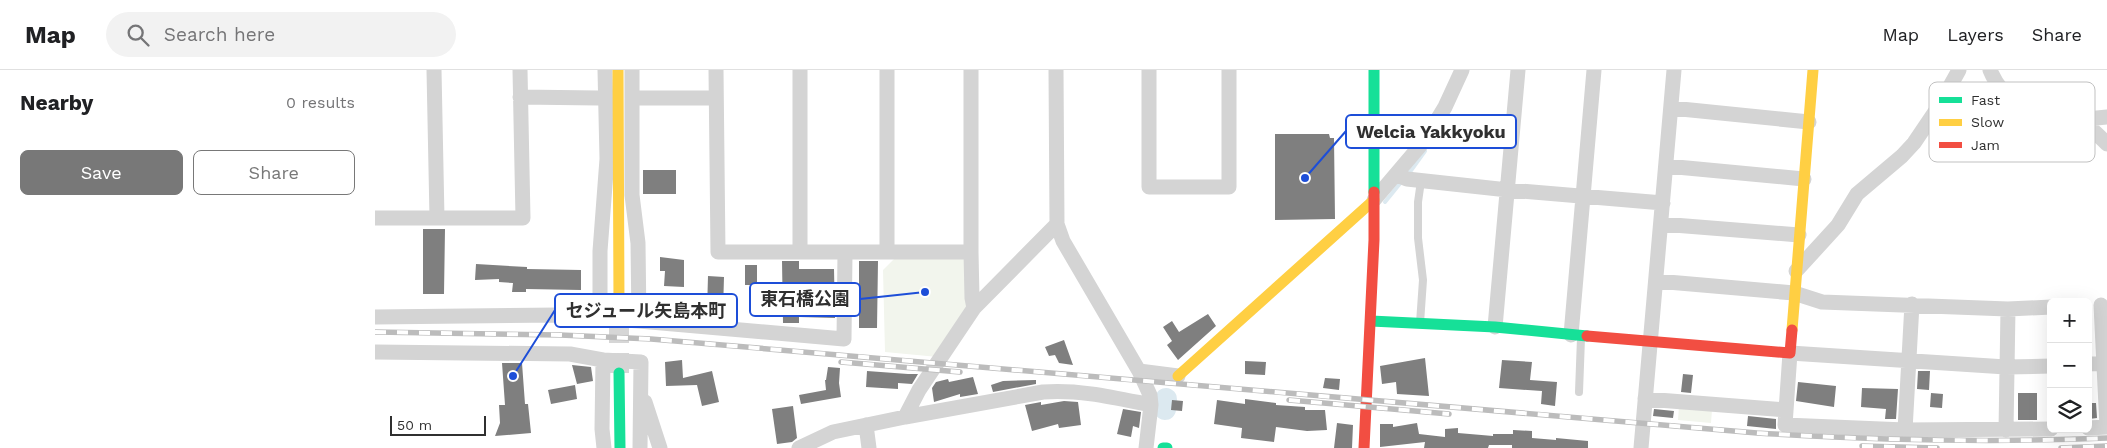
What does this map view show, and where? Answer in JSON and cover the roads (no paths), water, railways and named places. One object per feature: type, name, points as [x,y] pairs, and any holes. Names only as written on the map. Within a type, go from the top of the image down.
[{"type":"street","points":[[434,70],[437,218]]},
{"type":"street","points":[[375,218],[523,218],[520,70]]},
{"type":"street","points":[[600,317],[600,251],[607,159],[605,70]]},
{"type":"street","points":[[618,70],[619,306]]},
{"type":"street","points":[[632,70],[632,195],[638,243],[639,321]]},
{"type":"street","points":[[716,70],[718,252],[971,252]]},
{"type":"street","points":[[800,70],[800,252]]},
{"type":"street","points":[[887,70],[887,252]]},
{"type":"street","points":[[971,70],[971,252],[974,308]]},
{"type":"street","points":[[1056,70],[1057,224],[1063,241],[1139,371],[1150,395],[1151,405],[1146,448]]},
{"type":"street","points":[[1149,70],[1149,186],[1220,187],[1229,187],[1229,70]]},
{"type":"street","points":[[1364,448],[1371,321],[1374,200],[1373,70]]},
{"type":"street","points":[[1139,371],[1178,376],[1374,200],[1407,178],[1425,140],[1445,107],[1462,70]]},
{"type":"street","points":[[1495,327],[1518,70]]},
{"type":"street","points":[[1576,335],[1583,197],[1594,70]]},
{"type":"street","points":[[1641,448],[1674,70]]},
{"type":"street","points":[[1813,70],[1789,354],[1785,425],[1905,430],[2047,429]]},
{"type":"street","points":[[1952,82],[1959,70]]},
{"type":"street","points":[[1989,70],[1996,82]]},
{"type":"street","points":[[521,97],[598,98]]},
{"type":"street","points":[[632,98],[716,98]]},
{"type":"street","points":[[1671,108],[1809,122]]},
{"type":"street","points":[[1796,271],[1838,224],[1857,194],[1914,143],[1929,121]]},
{"type":"street","points":[[2095,132],[2107,144]]},
{"type":"street","points":[[1666,166],[1804,179]]},
{"type":"street","points":[[1407,178],[1508,190],[1663,203]]},
{"type":"street","points":[[905,417],[919,390],[974,308],[1057,224]]},
{"type":"street","points":[[1661,224],[1799,235]]},
{"type":"street","points":[[375,317],[600,317],[844,339],[845,253]]},
{"type":"street","points":[[1656,281],[1794,293],[1822,302],[2008,309],[2047,307]]},
{"type":"street","points":[[1905,430],[1911,304]]},
{"type":"street","points":[[2092,428],[2107,427],[2106,363],[2099,305]]},
{"type":"street","points":[[2006,430],[2008,309]]},
{"type":"street","points":[[1371,321],[1495,327],[1651,343],[1789,354],[2006,367],[2047,366]]},
{"type":"street","points":[[375,352],[570,354],[603,360],[641,362],[640,448]]},
{"type":"street","points":[[603,360],[602,429],[604,448]]},
{"type":"street","points":[[2092,364],[2106,363]]},
{"type":"street","points":[[619,373],[620,448]]},
{"type":"street","points":[[641,391],[660,448]]},
{"type":"street","points":[[799,448],[833,432],[905,417],[1056,391],[1096,394],[1151,405]]},
{"type":"street","points":[[1645,399],[1786,410]]},
{"type":"street","points":[[866,425],[869,448]]},
{"type":"lane","points":[[1407,178],[1418,202],[1418,238],[1423,280],[1420,323]]},
{"type":"lane","points":[[1576,335],[1579,392]]},
{"type":"waterway","points":[[1407,176],[1425,151]]},
{"type":"waterway","points":[[1385,202],[1402,181]]},
{"type":"waterway","points":[[1165,409],[1164,403],[1166,399]]},
{"type":"tunnel","points":[[619,306],[619,373]]},
{"type":"railway","points":[[375,332],[560,335],[651,339],[1757,433],[1932,440],[2107,438]]},
{"type":"railway","points":[[841,362],[960,372]]},
{"type":"railway","points":[[1289,400],[1449,414]]},
{"type":"railway","points":[[1862,446],[1937,448]]},
{"type":"railway","points":[[2061,448],[2107,446]]},
{"type":"place","name":"Welcia Yakkyoku","points":[[1305,178]]},
{"type":"place","name":"東石橋公園","points":[[925,292]]},
{"type":"place","name":"セジュール矢島本町","points":[[513,376]]}]
